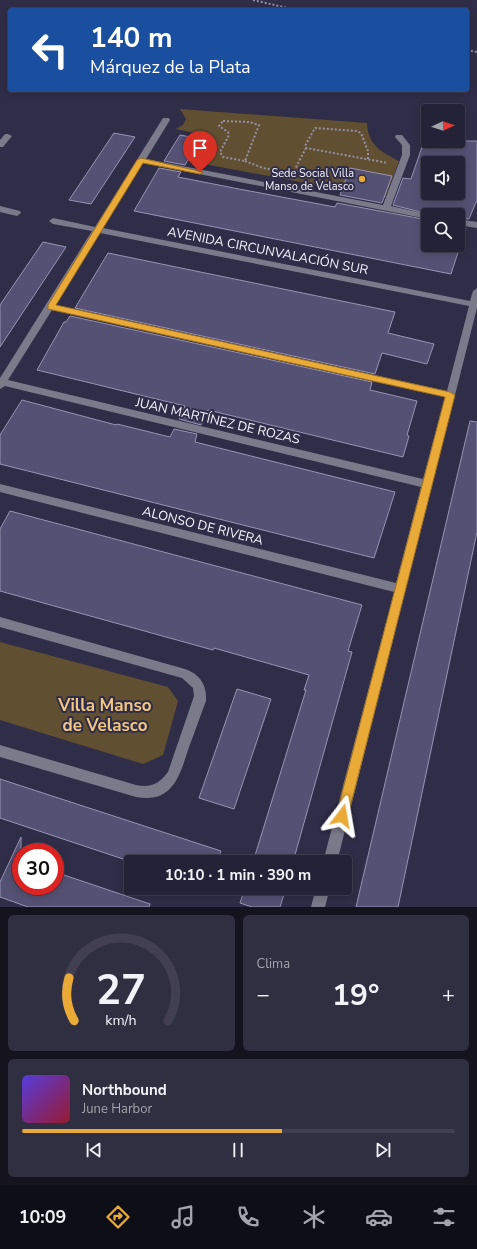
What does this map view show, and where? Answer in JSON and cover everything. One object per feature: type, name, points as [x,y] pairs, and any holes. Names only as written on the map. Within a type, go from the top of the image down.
[{"type":"street","points":[[1,384],[51,307],[166,120]]},
{"type":"street","points":[[0,146],[8,136]]},
{"type":"street","points":[[386,208],[407,150],[406,146],[399,137]]},
{"type":"street","points":[[141,160],[421,215]]},
{"type":"street","points":[[0,209],[17,213]]},
{"type":"street","name":"AVENIDA CIRCUNVALACIÓN SUR","points":[[53,221],[475,305]]},
{"type":"street","points":[[465,223],[477,225]]},
{"type":"street","points":[[332,855],[450,395],[475,305],[477,291]]},
{"type":"street","points":[[51,307],[450,395]]},
{"type":"street","name":"JUAN MARTÍNEZ DE ROZAS","points":[[1,384],[427,484]]},
{"type":"street","name":"ALONSO DE RIVERA","points":[[0,488],[400,589]]},
{"type":"street","points":[[0,622],[185,674],[193,678],[199,684],[201,692],[200,701],[173,776],[167,785],[158,791],[150,793],[136,791],[0,751]]},
{"type":"street","points":[[318,907],[321,895]]},
{"type":"path","points":[[253,0],[287,8]]},
{"type":"path","points":[[246,161],[247,152],[259,128],[259,125],[242,121],[221,122],[220,128],[228,132],[229,135],[220,154],[223,157],[246,161],[263,168],[293,173],[315,128],[354,130],[361,133],[368,151],[368,159]]},
{"type":"path","points":[[306,148],[402,166]]},
{"type":"shaded area","points":[[180,109],[367,123],[370,137],[376,146],[386,154],[399,161],[385,198],[199,163],[213,137],[176,129],[183,125],[186,119]]},
{"type":"shaded area","points":[[0,642],[168,687],[178,701],[163,755],[143,764],[0,720]]},
{"type":"building","points":[[114,133],[135,137],[91,204],[69,200]]},
{"type":"building","points":[[180,135],[201,139],[185,165],[164,161]]},
{"type":"building","points":[[465,141],[477,141],[477,200],[469,219],[465,219],[465,208],[421,208],[421,212],[393,205],[403,178],[411,179],[422,148],[465,148]]},
{"type":"building","points":[[159,168],[181,172],[178,177],[239,189],[335,207],[337,203],[421,219],[421,252],[458,252],[451,274],[134,211]]},
{"type":"building","points":[[350,168],[392,176],[382,203],[340,195]]},
{"type":"building","points":[[43,242],[66,247],[0,347],[0,305]]},
{"type":"building","points":[[108,253],[395,312],[388,333],[434,344],[427,364],[382,353],[375,374],[75,308]]},
{"type":"building","points":[[70,316],[372,382],[370,390],[417,401],[407,435],[409,436],[403,457],[208,410],[201,425],[179,419],[185,406],[37,370],[64,322],[66,322]]},
{"type":"building","points":[[22,400],[116,425],[170,437],[174,429],[197,434],[195,442],[395,492],[374,558],[0,464],[0,435]]},
{"type":"building","points":[[470,421],[477,422],[477,532],[398,907],[356,907]]},
{"type":"building","points":[[10,511],[362,605],[348,651],[352,652],[295,855],[255,855],[306,690],[304,690],[309,675],[0,591],[0,529]]},
{"type":"building","points":[[237,689],[271,699],[234,809],[199,798]]},
{"type":"building","points":[[0,779],[221,851],[220,855],[124,855],[124,859],[0,818]]},
{"type":"building","points":[[12,856],[12,895],[64,895],[64,875],[150,904],[149,907],[28,907],[0,897],[0,882]]},
{"type":"building","points":[[243,895],[284,895],[280,907],[252,907],[240,903]]},
{"type":"place","name":"Sede Social Villa Manso de Velasco","points":[[362,179]]},
{"type":"district","name":"Villa Manso de Velasco","points":[[105,715]]},
{"type":"route","points":[[200,172],[141,160],[51,307],[450,395],[342,816]]}]
